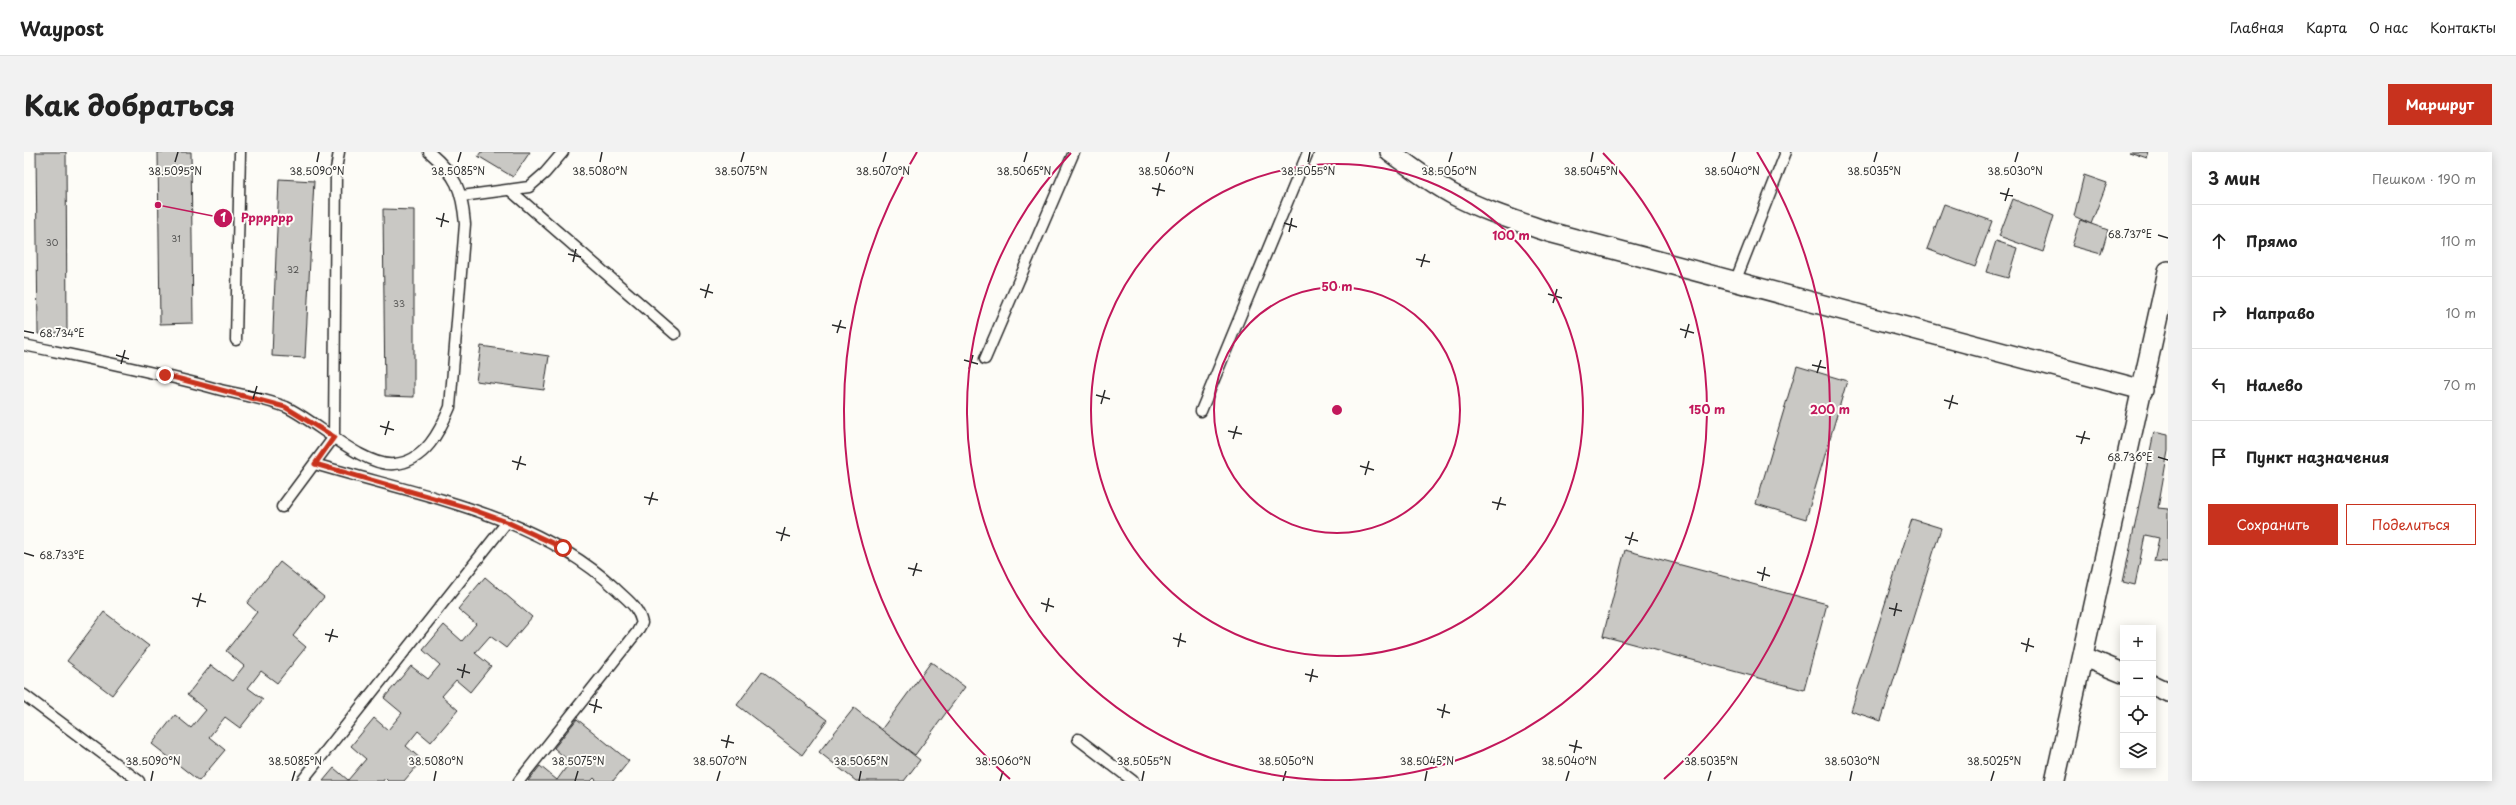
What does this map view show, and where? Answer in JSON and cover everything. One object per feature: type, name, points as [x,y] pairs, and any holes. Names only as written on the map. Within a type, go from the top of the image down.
[{"type":"street","points":[[1390,152],[1426,179],[1454,196],[1495,214],[1549,232],[2143,390]]},
{"type":"street","points":[[2055,781],[2143,390],[2168,271]]},
{"type":"street","points":[[2084,656],[2120,672]]},
{"type":"street","points":[[2156,686],[2168,692]]},
{"type":"lane","points":[[236,340],[240,152]]},
{"type":"lane","points":[[282,507],[334,437],[336,168],[339,152]]},
{"type":"lane","points":[[24,345],[165,375],[285,407],[359,453],[376,461],[394,464],[415,457],[429,445],[441,429],[450,407],[465,224],[462,196],[452,173],[429,152]]},
{"type":"lane","points":[[462,196],[511,191],[529,187],[545,173],[563,152]]},
{"type":"lane","points":[[985,359],[1074,152]]},
{"type":"lane","points":[[1201,411],[1308,152]]},
{"type":"lane","points":[[1735,282],[1786,152]]},
{"type":"lane","points":[[511,191],[675,334]]},
{"type":"lane","points":[[315,464],[426,495],[507,522],[563,548],[606,580],[639,611],[642,623],[637,632],[519,781]]},
{"type":"lane","points":[[302,781],[507,522]]},
{"type":"lane","points":[[24,695],[139,781]]},
{"type":"lane","points":[[1078,739],[1133,781]]},
{"type":"building","points":[[36,152],[66,152],[67,332],[38,334]]},
{"type":"building","points":[[158,152],[191,152],[193,323],[160,324]]},
{"type":"building","points":[[481,152],[530,152],[513,177],[478,156]]},
{"type":"building","points":[[2129,152],[2149,152],[2147,158]]},
{"type":"building","points":[[2084,175],[2107,183],[2091,224],[2074,216]]},
{"type":"building","points":[[279,179],[314,181],[305,358],[272,356]]},
{"type":"building","points":[[2013,199],[2054,216],[2043,252],[1999,236]]},
{"type":"building","points":[[1944,204],[1992,221],[1975,267],[1927,249]]},
{"type":"building","points":[[383,209],[414,210],[414,397],[385,396]]},
{"type":"building","points":[[2080,220],[2108,230],[2101,254],[2072,246]]},
{"type":"building","points":[[1996,241],[2017,248],[2008,278],[1986,272]]},
{"type":"building","points":[[481,346],[549,356],[544,390],[476,381]]},
{"type":"building","points":[[1797,366],[1847,381],[1806,519],[1756,504]]},
{"type":"building","points":[[2154,432],[2168,435],[2168,451],[2158,508],[2168,509],[2168,562],[2154,561],[2159,538],[2145,535],[2135,585],[2123,582]]},
{"type":"building","points":[[1912,519],[1941,528],[1881,721],[1851,711]]},
{"type":"building","points":[[1625,550],[1827,604],[1804,690],[1603,636]]},
{"type":"building","points":[[280,562],[324,597],[293,636],[306,647],[277,683],[261,671],[248,688],[263,699],[240,728],[225,717],[209,737],[225,750],[199,781],[152,744],[175,715],[191,728],[206,710],[187,695],[211,665],[232,681],[244,666],[226,651],[257,612],[247,603]]},
{"type":"building","points":[[485,577],[532,617],[506,648],[490,636],[475,653],[491,666],[470,692],[456,680],[442,696],[458,710],[431,742],[418,731],[406,746],[422,760],[404,781],[388,781],[385,778],[383,781],[323,781],[334,768],[348,780],[366,759],[351,746],[374,718],[388,730],[402,713],[384,698],[411,666],[428,679],[440,665],[423,650],[444,625],[462,641],[476,624],[458,609]]},
{"type":"building","points":[[104,612],[149,646],[112,695],[67,661]]},
{"type":"building","points":[[931,662],[965,687],[915,755],[881,730]]},
{"type":"building","points":[[762,671],[827,720],[802,755],[737,705]]},
{"type":"building","points":[[854,708],[920,760],[904,781],[856,781],[819,752]]},
{"type":"building","points":[[577,719],[629,761],[613,781],[597,781],[594,778],[591,781],[528,781],[540,766],[557,780],[570,762],[554,748]]},
{"type":"place","name":"Ррррррр","points":[[158,205]]},
{"type":"route","points":[[165,375],[285,407],[334,437],[315,464],[468,508],[507,522],[563,548]]}]
